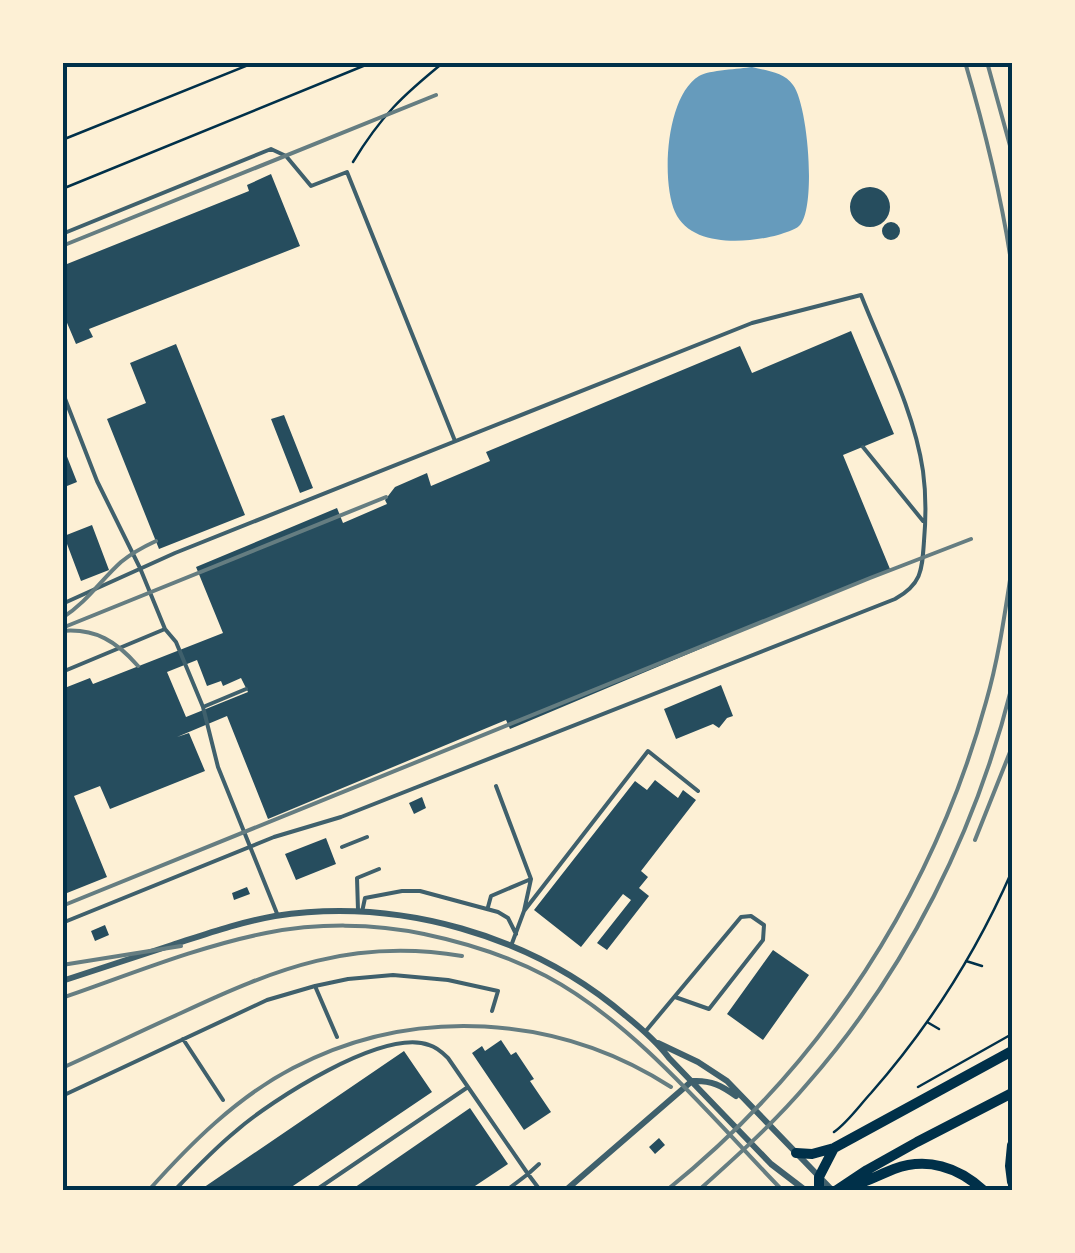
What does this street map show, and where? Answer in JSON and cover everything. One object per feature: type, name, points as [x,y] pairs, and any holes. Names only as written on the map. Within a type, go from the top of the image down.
[{"type":"main road","points":[[796,1153],[812,1154],[834,1148],[1012,1051]]},
{"type":"main road","points":[[837,1189],[1012,1093]]},
{"type":"main road","points":[[1012,1145],[1012,1182]]},
{"type":"main road","points":[[819,1190],[819,1177],[834,1148]]},
{"type":"main road","points":[[837,1189],[866,1183],[895,1169],[930,1164],[958,1172],[983,1190]]},
{"type":"street","points":[[62,981],[216,930],[278,916],[360,913],[444,924],[538,956],[599,992],[657,1042],[770,1164],[805,1190]]},
{"type":"street","points":[[657,1042],[727,1081],[819,1177],[837,1189]]},
{"type":"street","points":[[566,1190],[692,1082],[720,1084],[748,1104]]},
{"type":"lane","points":[[62,234],[271,149],[286,156],[311,186],[348,172],[454,442]]},
{"type":"lane","points":[[62,604],[140,568],[752,323],[860,294],[911,419],[923,472],[925,525],[920,574],[911,590],[895,599],[341,818],[249,846],[62,923]]},
{"type":"lane","points":[[62,391],[97,481],[165,630],[176,642],[203,707],[218,767],[278,916]]},
{"type":"lane","points":[[864,447],[925,525]]},
{"type":"lane","points":[[62,672],[165,630]]},
{"type":"lane","points":[[203,707],[246,689]]},
{"type":"lane","points":[[524,912],[648,751],[698,790]]},
{"type":"lane","points":[[496,786],[531,879],[511,946]]},
{"type":"lane","points":[[342,847],[367,837]]},
{"type":"lane","points":[[360,913],[357,878],[379,869]]},
{"type":"lane","points":[[488,908],[491,896],[531,879]]},
{"type":"lane","points":[[360,913],[365,898],[420,891],[488,908],[508,918],[516,934]]},
{"type":"lane","points":[[645,1032],[741,917],[752,916],[764,925],[763,940],[709,1009],[675,997]]},
{"type":"lane","points":[[62,1096],[266,1000],[315,986],[394,976],[448,980],[498,991],[492,1011]]},
{"type":"lane","points":[[315,986],[337,1037]]},
{"type":"lane","points":[[183,1039],[223,1100]]},
{"type":"lane","points":[[175,1190],[234,1131],[275,1100],[370,1052],[405,1044],[430,1045],[448,1058],[540,1190]]},
{"type":"lane","points":[[316,1190],[468,1087]]},
{"type":"lane","points":[[507,1190],[539,1164]]},
{"type":"path","points":[[62,140],[256,62]]},
{"type":"path","points":[[62,189],[374,62]]},
{"type":"path","points":[[348,172],[384,115],[444,62]]},
{"type":"path","points":[[838,1130],[927,1022],[966,961],[1012,871]]},
{"type":"path","points":[[966,961],[982,966]]},
{"type":"path","points":[[927,1022],[938,1030]]},
{"type":"path","points":[[918,1086],[1012,1034]]},
{"type":"path","points":[[828,1136],[855,1121]]},
{"type":"water","points":[[752,67],[785,77],[798,96],[808,156],[805,216],[795,229],[766,238],[736,241],[707,237],[683,224],[675,212],[668,180],[673,119],[688,86],[699,76]]},
{"type":"building","points":[[271,174],[300,246],[89,329],[93,337],[76,344],[62,311],[62,266],[249,191],[247,185]]},
{"type":"building","points":[[870,187],[884,193],[890,207],[884,221],[870,227],[856,221],[850,207],[856,193]]},
{"type":"building","points":[[891,222],[900,231],[891,240],[882,231]]},
{"type":"building","points":[[851,331],[894,434],[843,455],[890,569],[510,729],[506,720],[268,819],[227,716],[177,737],[189,733],[205,771],[110,809],[100,786],[74,796],[107,877],[62,895],[62,689],[90,678],[93,684],[223,633],[196,567],[337,508],[343,523],[387,504],[385,500],[395,487],[427,473],[431,486],[490,461],[486,452],[740,346],[752,373]],"holes":[[[197,660],[207,686],[221,681],[223,686],[241,678],[248,692],[186,717],[167,672]]]},
{"type":"building","points":[[176,344],[245,515],[159,549],[107,419],[146,403],[130,363]]},
{"type":"building","points":[[284,415],[313,488],[300,493],[271,419]]},
{"type":"building","points":[[66,454],[77,482],[62,488],[62,456]]},
{"type":"building","points":[[92,525],[109,570],[81,581],[64,536]]},
{"type":"building","points":[[721,685],[733,716],[719,728],[713,724],[676,739],[664,709]]},
{"type":"building","points":[[655,780],[678,798],[683,790],[696,800],[641,871],[648,877],[639,888],[649,896],[607,950],[597,943],[631,900],[623,894],[581,947],[534,910],[635,781],[647,790]]},
{"type":"building","points":[[422,797],[426,808],[414,814],[409,803]]},
{"type":"building","points":[[326,838],[336,864],[296,880],[285,854]]},
{"type":"building","points":[[247,887],[250,894],[234,900],[232,893]]},
{"type":"building","points":[[105,925],[109,935],[95,941],[91,931]]},
{"type":"building","points":[[773,950],[809,975],[763,1040],[727,1014]]},
{"type":"building","points":[[501,1040],[511,1055],[516,1052],[551,1112],[524,1130],[472,1053],[482,1046],[485,1051]]},
{"type":"building","points":[[404,1051],[432,1092],[287,1190],[200,1190]]},
{"type":"building","points":[[470,1108],[508,1164],[469,1190],[351,1190]]},
{"type":"building","points":[[659,1138],[665,1145],[655,1154],[649,1147]]},
{"type":"railway","points":[[965,62],[992,164],[1012,268]]},
{"type":"railway","points":[[987,62],[1012,153]]},
{"type":"railway","points":[[62,246],[436,95]]},
{"type":"railway","points":[[62,628],[386,497]]},
{"type":"railway","points":[[62,906],[971,539]]},
{"type":"railway","points":[[62,618],[121,562],[156,541]]},
{"type":"railway","points":[[667,1190],[723,1141],[823,1031],[903,908],[936,842],[986,702],[1012,567]]},
{"type":"railway","points":[[62,631],[105,638],[138,666]]},
{"type":"railway","points":[[699,1190],[808,1083],[877,994],[907,946],[958,846],[997,740],[1012,686]]},
{"type":"railway","points":[[975,840],[1012,747]]},
{"type":"railway","points":[[62,998],[188,954],[285,930],[365,926],[456,942],[502,956],[546,976],[611,1019],[672,1074],[782,1190]]},
{"type":"railway","points":[[62,965],[181,946]]},
{"type":"railway","points":[[62,1068],[283,970],[351,954],[386,951],[462,956]]},
{"type":"railway","points":[[149,1190],[215,1123],[272,1080],[339,1048],[387,1034],[485,1026],[533,1032],[581,1044],[671,1087]]}]
